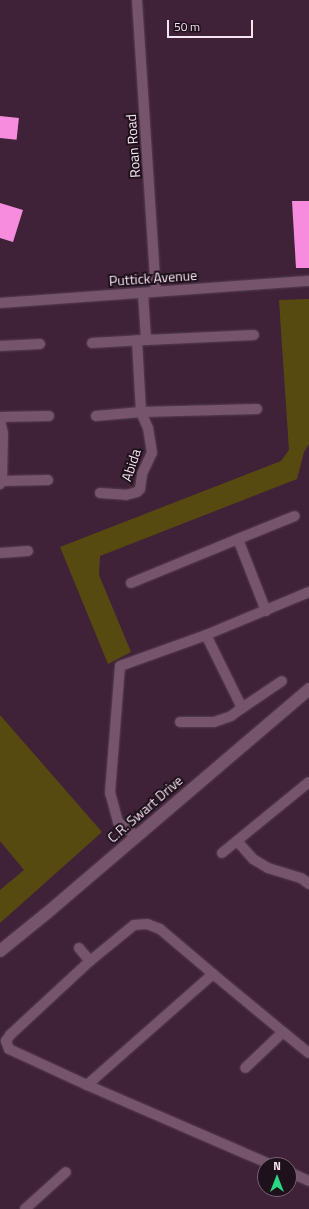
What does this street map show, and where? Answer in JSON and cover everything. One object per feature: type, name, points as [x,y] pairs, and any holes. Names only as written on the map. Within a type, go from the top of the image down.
[{"type":"street","name":"Roan Road","points":[[137,0],[156,291]]},
{"type":"street","name":"Puttick Avenue","points":[[0,303],[309,281]]},
{"type":"street","name":"Abida","points":[[100,493],[126,495],[132,494],[140,489],[142,474],[152,453],[148,428],[141,412],[144,293]]},
{"type":"street","points":[[92,343],[254,335]]},
{"type":"street","points":[[0,346],[40,344]]},
{"type":"street","points":[[96,416],[141,412],[257,409]]},
{"type":"street","points":[[0,417],[49,416]]},
{"type":"street","points":[[0,421],[3,433],[1,482],[48,480]]},
{"type":"street","points":[[131,583],[295,516]]},
{"type":"street","points":[[238,539],[266,611]]},
{"type":"street","points":[[0,553],[28,551]]},
{"type":"street","points":[[136,836],[118,822],[110,793],[120,666],[206,635],[309,592]]},
{"type":"street","points":[[206,635],[242,708]]},
{"type":"street","points":[[180,722],[214,722],[232,716],[282,681]]},
{"type":"street","name":"C.R. Swart Drive","points":[[0,951],[309,689]]},
{"type":"street","points":[[222,853],[309,782]]},
{"type":"street","points":[[238,841],[253,859],[268,868],[300,878],[309,884]]},
{"type":"street","points":[[257,1159],[87,1085],[9,1049],[6,1041],[10,1035],[90,961],[134,925],[147,924],[160,929],[309,1053]]},
{"type":"street","points":[[79,948],[90,961]]},
{"type":"street","points":[[87,1085],[213,974]]},
{"type":"street","points":[[245,1068],[283,1032]]},
{"type":"street","points":[[25,1209],[66,1172]]},
{"type":"street","points":[[297,1176],[309,1181]]},
{"type":"shaded area","points":[[309,299],[309,444],[304,452],[297,479],[100,556],[99,575],[131,652],[108,664],[60,547],[281,461],[289,450],[279,300]]},
{"type":"shaded area","points":[[0,715],[102,832],[0,923],[0,890],[24,870],[0,841]]},
{"type":"building","points":[[0,116],[19,118],[17,140],[0,138]]},
{"type":"building","points":[[292,201],[309,201],[309,268],[296,268]]},
{"type":"building","points":[[0,203],[23,210],[13,242],[0,238]]}]
